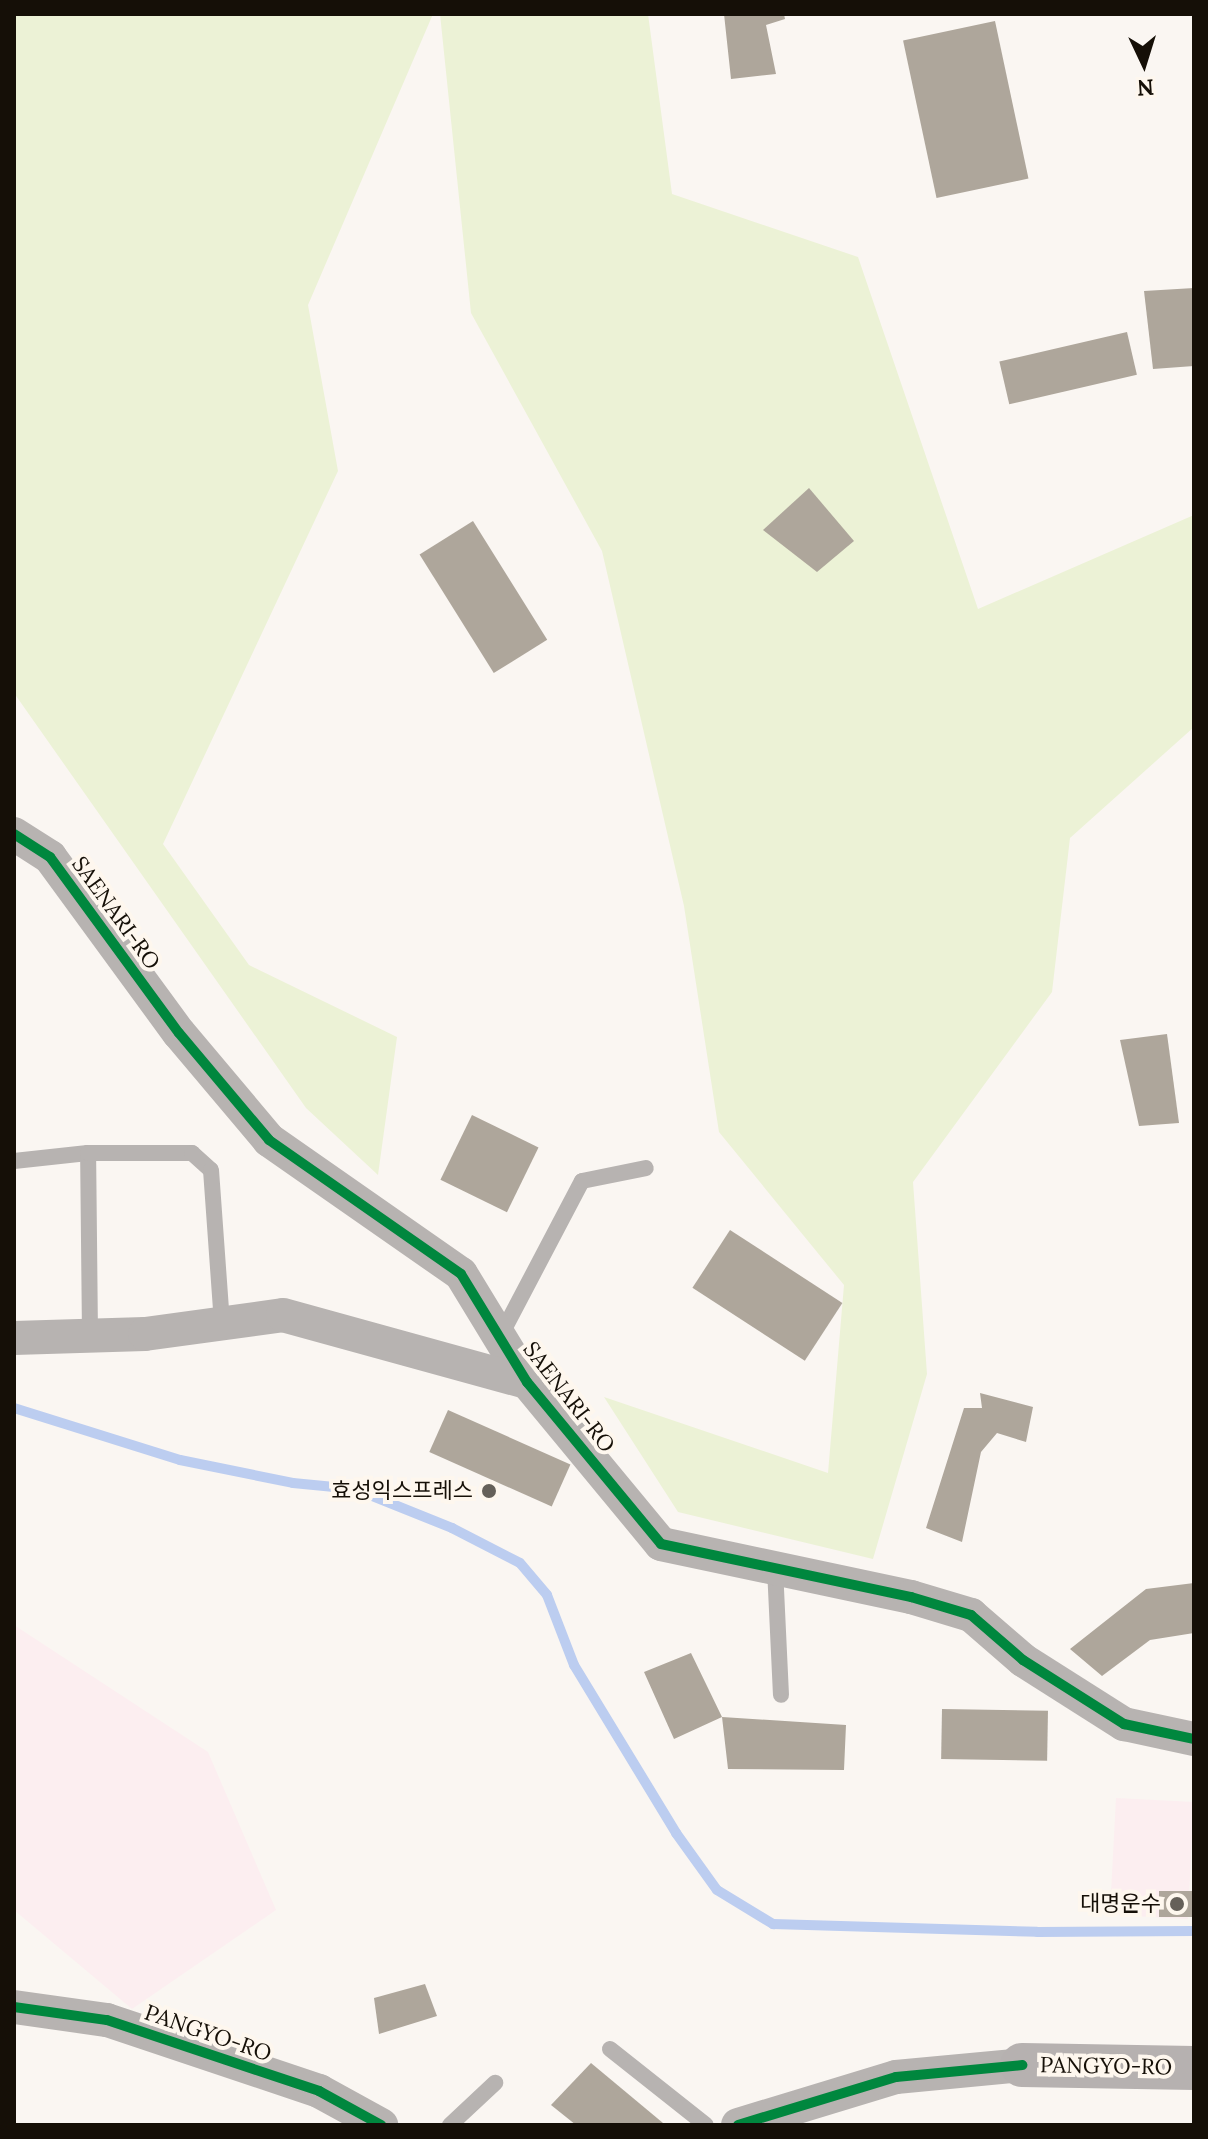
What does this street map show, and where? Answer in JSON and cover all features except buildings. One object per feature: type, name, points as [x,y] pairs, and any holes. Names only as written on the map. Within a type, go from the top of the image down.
[{"type":"main road","name":"PANGYO-RO","points":[[1022,2065],[1194,2068]]},
{"type":"street","name":"SAENARI-RO","points":[[14,834],[50,857],[179,1033],[269,1140],[461,1274],[527,1382],[661,1544],[971,1615],[1023,1660],[1124,1724],[1194,1739]]},
{"type":"street","points":[[14,1338],[222,1324],[283,1315],[527,1382]]},
{"type":"street","name":"PANGYO-RO","points":[[14,2007],[107,2020],[319,2091],[381,2125]]},
{"type":"street","name":"PANGYO-RO","points":[[738,2125],[896,2077],[1022,2065]]},
{"type":"lane","points":[[88,1153],[90,1335]]},
{"type":"lane","points":[[14,1161],[88,1153],[192,1153],[211,1170],[222,1324]]},
{"type":"lane","points":[[500,1337],[582,1181],[646,1168]]},
{"type":"lane","points":[[775,1568],[781,1695]]},
{"type":"lane","points":[[610,2049],[706,2125]]},
{"type":"lane","points":[[450,2125],[495,2083]]},
{"type":"shaded area","points":[[14,1625],[208,1752],[276,1910],[132,2009],[14,1910]]},
{"type":"shaded area","points":[[1116,1798],[1194,1802],[1188,1919],[1110,1915]]},
{"type":"green space","points":[[14,14],[433,14],[308,305],[338,471],[163,844],[249,965],[397,1037],[378,1175],[306,1108],[14,693]]},
{"type":"green space","points":[[440,14],[648,14],[672,194],[858,257],[978,609],[1194,515],[1194,727],[1070,838],[1052,992],[913,1182],[927,1374],[873,1559],[678,1512],[604,1397],[828,1473],[844,1285],[719,1132],[684,906],[602,551],[471,313]]},
{"type":"waterway","points":[[14,1408],[180,1460],[293,1483],[355,1489],[452,1528],[520,1563],[547,1595],[574,1665],[676,1833],[717,1890],[773,1924],[1037,1932],[1194,1931]]},
{"type":"cycle path","points":[[14,834],[50,857],[179,1033],[269,1140],[461,1274],[527,1382],[661,1544],[911,1597],[971,1615],[1023,1660],[1124,1724],[1194,1739]]},
{"type":"cycle path","points":[[14,2007],[107,2020],[319,2091],[381,2125]]},
{"type":"cycle path","points":[[738,2125],[896,2077],[1022,2065]]},
{"type":"place","name":"효성익스프레스","points":[[489,1491]]},
{"type":"place","name":"대명운수","points":[[1177,1904]]}]
